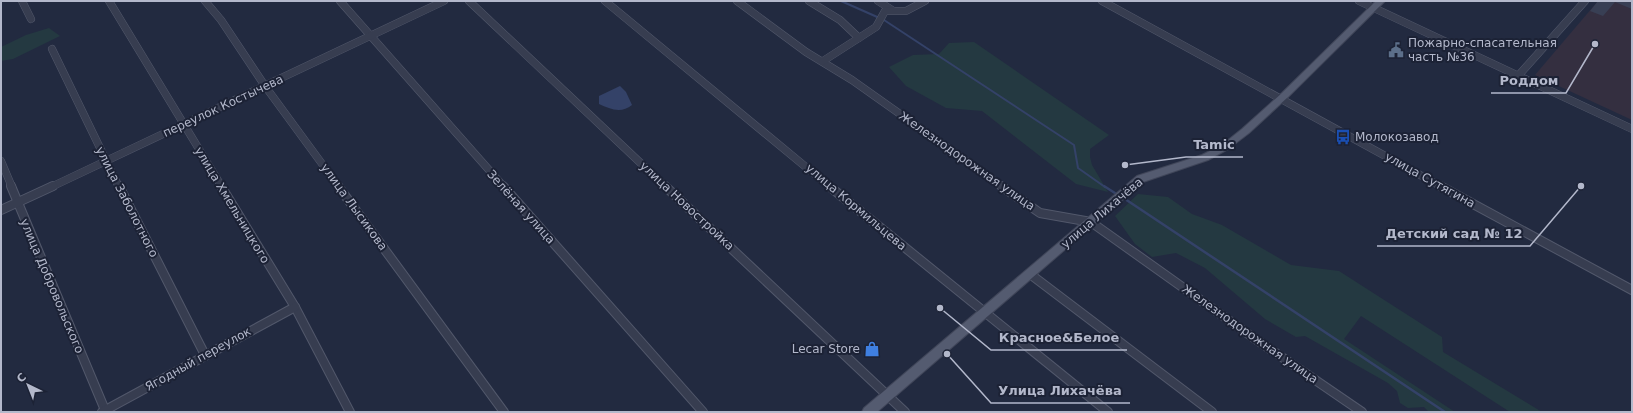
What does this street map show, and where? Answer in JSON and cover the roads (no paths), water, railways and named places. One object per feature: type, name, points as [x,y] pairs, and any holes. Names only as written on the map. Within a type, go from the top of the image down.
[{"type":"main road","name":"улица Лихачёва","points":[[868,412],[1140,179],[1152,173],[1202,160],[1225,147],[1280,98],[1380,1]]},
{"type":"street","points":[[22,1],[31,19]]},
{"type":"street","name":"улица Хмельницкого","points":[[109,1],[294,307],[350,412]]},
{"type":"street","name":"улица Лысикова","points":[[205,1],[221,20],[265,86],[504,412]]},
{"type":"street","name":"Зелёная улица","points":[[340,1],[703,412]]},
{"type":"street","name":"переулок Костычева","points":[[1,210],[371,37],[444,1]]},
{"type":"street","name":"улица Новостройка","points":[[469,1],[905,412]]},
{"type":"street","name":"улица Кормильцева","points":[[605,1],[984,313],[1108,412]]},
{"type":"street","name":"Железнодорожная улица","points":[[737,1],[806,52],[859,84],[1040,213],[1091,222],[1362,412]]},
{"type":"street","points":[[809,1],[840,20],[859,38]]},
{"type":"street","points":[[878,1],[892,10]]},
{"type":"street","points":[[823,61],[876,27],[885,12],[892,10],[906,12],[925,1]]},
{"type":"street","name":"улица Сутягина","points":[[1102,1],[1632,290]]},
{"type":"street","points":[[1359,1],[1632,129]]},
{"type":"street","points":[[1518,76],[1585,1]]},
{"type":"street","name":"улица Заболотного","points":[[52,49],[106,161],[205,355]]},
{"type":"street","name":"улица Добровольского","points":[[1,161],[17,203],[104,411]]},
{"type":"street","points":[[1030,274],[1212,412]]},
{"type":"street","name":"Ягодный переулок","points":[[104,411],[294,307]]},
{"type":"water","points":[[620,86],[626,92],[632,105],[628,108],[616,110],[599,104],[599,96]]},
{"type":"waterway","points":[[841,1],[884,20],[1074,145],[1078,168],[1105,187]]},
{"type":"waterway","points":[[1104,186],[1118,195]]},
{"type":"waterway","points":[[1122,197],[1445,412]]},
{"type":"place","name":"Роддом","points":[[1595,44]]},
{"type":"place","name":"Пожарно-спасательная часть №36","points":[[1396,50]]},
{"type":"place","name":"Молокозавод","points":[[1343,137]]},
{"type":"place","name":"Tamic","points":[[1125,165]]},
{"type":"place","name":"Детский сад № 12","points":[[1581,186]]},
{"type":"place","name":"Красное&Белое","points":[[940,308]]},
{"type":"place","name":"Lecar Store","points":[[872,349]]},
{"type":"place","name":"Улица Лихачёва","points":[[947,354]]}]
